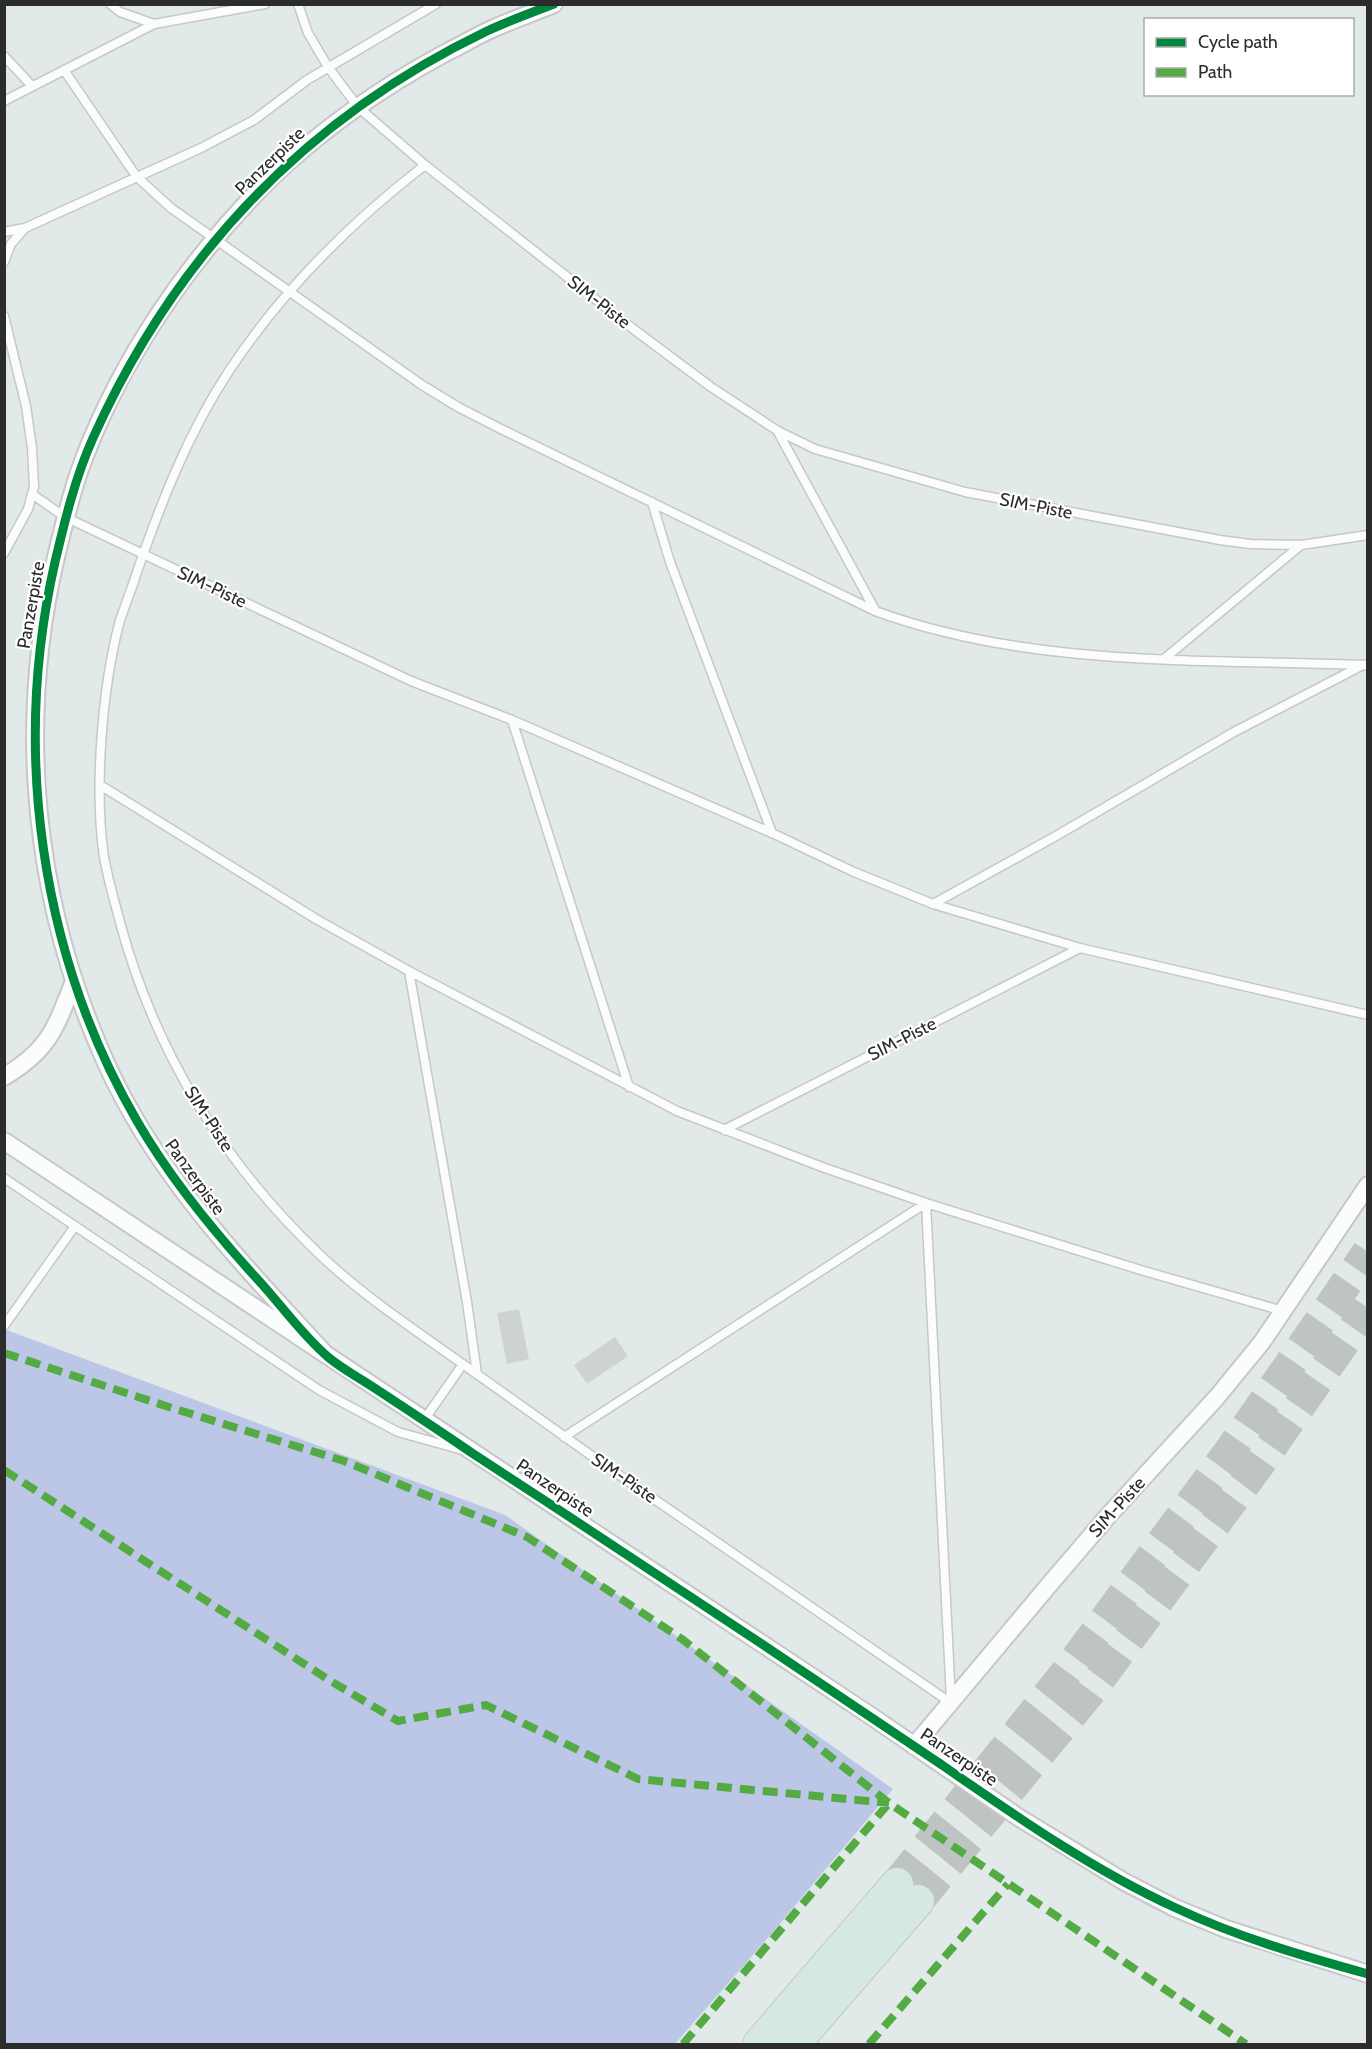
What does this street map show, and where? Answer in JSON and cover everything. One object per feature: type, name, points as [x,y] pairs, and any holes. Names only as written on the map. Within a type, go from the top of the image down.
[{"type":"highway","points":[[759,2044],[907,1893],[794,2044]]},
{"type":"street","name":"Panzerpiste","points":[[326,1355],[223,1242],[174,1180],[136,1120],[107,1064],[74,981],[56,919],[40,830],[35,768],[36,678],[47,595],[65,517],[84,460],[128,366],[159,315],[215,239],[272,177],[358,107],[413,71],[489,30],[554,4]]},
{"type":"street","points":[[4,1077],[27,1063],[47,1042],[59,1020],[74,981]]},
{"type":"street","name":"Panzerpiste","points":[[4,1142],[1018,1817],[1123,1881],[1165,1903],[1226,1929],[1368,1974]]},
{"type":"street","name":"SIM-Piste","points":[[914,1746],[1108,1516],[1216,1397],[1262,1342],[1368,1185]]},
{"type":"lane","points":[[110,4],[120,12],[154,24]]},
{"type":"lane","points":[[4,101],[154,24],[265,4]]},
{"type":"lane","name":"SIM-Piste","points":[[298,4],[308,33],[328,67],[358,107],[425,165],[632,328],[711,387],[778,431],[826,453],[965,492],[1220,540],[1250,544],[1301,545],[1368,535]]},
{"type":"lane","points":[[4,232],[25,228],[201,148],[255,120],[307,80],[436,4]]},
{"type":"lane","points":[[4,56],[32,86]]},
{"type":"lane","points":[[64,70],[136,177],[171,208],[413,378],[458,407],[875,611],[915,626],[1002,643],[1097,656],[1365,665]]},
{"type":"lane","name":"SIM-Piste","points":[[425,165],[382,198],[341,237],[289,292],[229,372],[198,425],[171,483],[119,623],[105,704],[100,785],[104,855],[129,953],[148,1009],[174,1064],[207,1120],[243,1170],[283,1218],[319,1254],[374,1300],[564,1437],[952,1703]]},
{"type":"lane","points":[[4,262],[11,244],[25,228]]},
{"type":"lane","points":[[4,316],[26,406],[32,448],[34,487],[28,509],[4,553]]},
{"type":"lane","points":[[4,346],[14,354]]},
{"type":"lane","name":"SIM-Piste","points":[[778,431],[875,611]]},
{"type":"lane","name":"SIM-Piste","points":[[32,494],[65,517],[411,681],[512,720],[772,833],[854,872],[933,904],[1080,948],[1368,1015]]},
{"type":"lane","points":[[652,502],[670,562],[772,833]]},
{"type":"lane","points":[[1164,658],[1301,545]]},
{"type":"lane","points":[[933,904],[1056,836],[1234,732],[1365,665]]},
{"type":"lane","points":[[512,720],[629,1087]]},
{"type":"lane","points":[[100,785],[316,919],[409,971],[677,1111],[822,1167],[926,1203],[1144,1271],[1283,1311]]},
{"type":"lane","name":"SIM-Piste","points":[[724,1130],[1080,948]]},
{"type":"lane","points":[[409,971],[467,1302],[477,1374]]},
{"type":"lane","points":[[4,1178],[319,1390],[398,1432],[472,1453]]},
{"type":"lane","points":[[564,1437],[926,1203]]},
{"type":"lane","points":[[926,1203],[952,1703]]},
{"type":"lane","points":[[4,1326],[75,1226]]},
{"type":"lane","points":[[424,1421],[463,1364]]},
{"type":"shaded area","points":[[4,1329],[505,1515],[893,1789],[675,2044],[5,2044]]},
{"type":"building","points":[[519,1309],[529,1359],[507,1364],[497,1313]]},
{"type":"building","points":[[615,1337],[628,1356],[587,1384],[574,1365]]},
{"type":"tunnel","points":[[897,1884],[1065,1674],[1232,1448],[1368,1252]]},
{"type":"tunnel","points":[[918,1901],[1089,1693],[1257,1467],[1368,1308]]},
{"type":"marked path","points":[[4,1353],[344,1461],[527,1537],[682,1639],[889,1803],[1246,2044]]},
{"type":"marked path","points":[[4,1470],[329,1680],[398,1721],[486,1705],[638,1779],[889,1803]]},
{"type":"marked path","points":[[683,2044],[889,1803]]},
{"type":"marked path","points":[[869,2044],[1008,1884]]},
{"type":"cycle path","points":[[554,4],[487,31],[421,66],[361,106],[304,150],[253,199],[206,252],[164,310],[126,372],[93,438],[67,515],[55,562],[42,633],[36,705],[36,777],[44,849],[57,920],[77,990],[104,1057],[150,1143],[194,1205],[301,1331],[333,1361],[1085,1860],[1145,1893],[1223,1928],[1295,1953],[1368,1974]]}]
